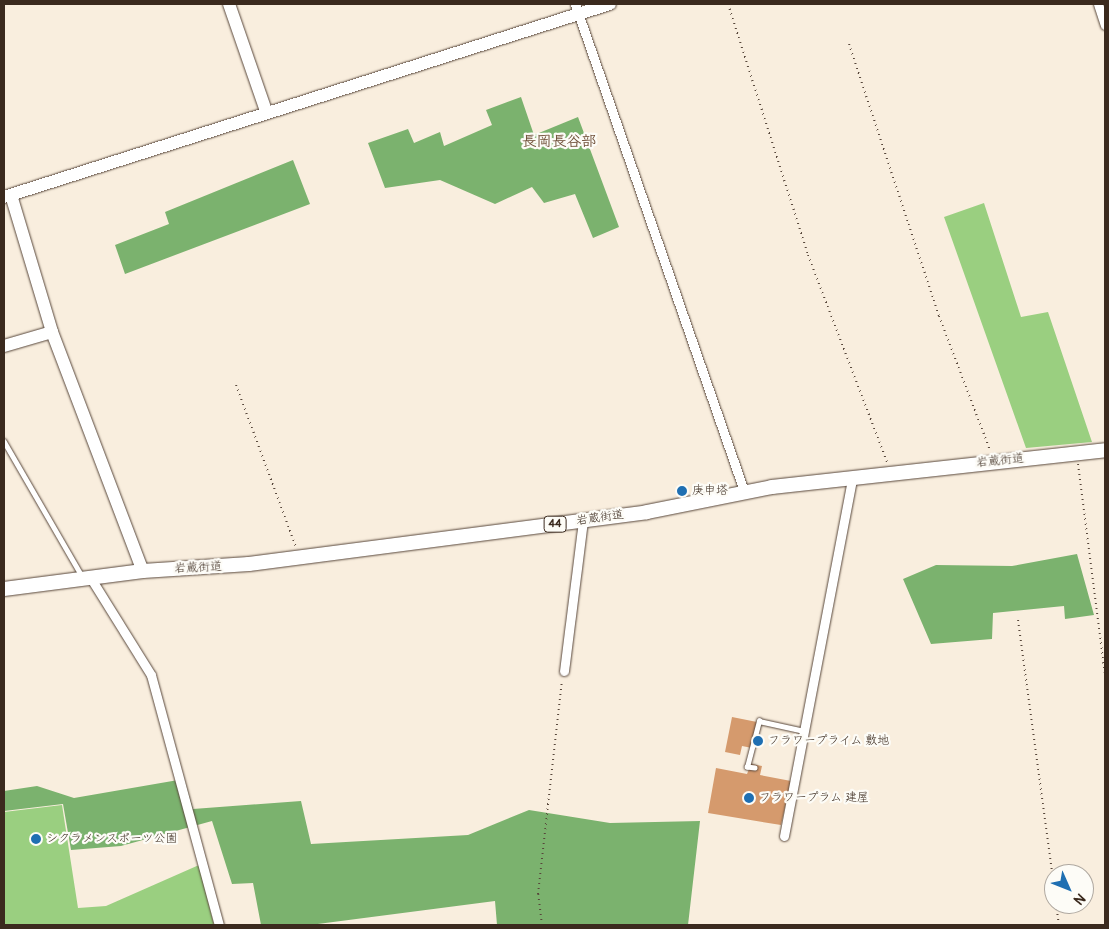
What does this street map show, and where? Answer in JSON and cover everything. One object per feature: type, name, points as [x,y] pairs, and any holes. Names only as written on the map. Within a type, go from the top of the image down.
[{"type":"main road","name":"岩蔵街道","points":[[4,589],[143,571],[300,558],[583,520],[744,491],[1105,450]]},
{"type":"street","points":[[229,4],[266,111]]},
{"type":"street","points":[[143,571],[52,332],[7,196],[577,10],[610,4]]},
{"type":"street","points":[[1098,4],[1105,25]]},
{"type":"street","points":[[577,10],[744,491]]},
{"type":"street","points":[[4,346],[52,332]]},
{"type":"street","points":[[784,836],[852,478]]},
{"type":"street","points":[[564,671],[583,520]]},
{"type":"street","points":[[87,578],[151,674],[219,925]]},
{"type":"lane","points":[[4,440],[87,578]]},
{"type":"lane","points":[[755,768],[747,767],[759,721],[804,731]]},
{"type":"path","points":[[728,4],[808,255],[891,474]]},
{"type":"path","points":[[849,44],[939,316],[994,462]]},
{"type":"path","points":[[236,385],[300,558]]},
{"type":"path","points":[[1077,453],[1105,675]]},
{"type":"path","points":[[1018,620],[1051,864]]},
{"type":"path","points":[[542,925],[538,894],[564,671]]},
{"type":"green space","points":[[521,97],[534,135],[578,117],[619,227],[593,238],[575,194],[544,203],[532,187],[495,204],[440,180],[385,188],[368,143],[408,129],[414,143],[440,132],[444,146],[492,125],[486,110]]},
{"type":"green space","points":[[293,160],[310,204],[125,274],[115,245],[169,224],[165,212]]},
{"type":"green space","points":[[984,203],[1021,317],[1048,312],[1092,442],[1026,448],[944,217]]},
{"type":"green space","points":[[1077,554],[1094,615],[1065,619],[1064,606],[993,613],[992,639],[931,644],[903,579],[936,565],[1012,566]]},
{"type":"green space","points":[[184,779],[193,809],[301,801],[311,844],[468,835],[529,810],[610,823],[700,821],[688,925],[497,925],[495,901],[310,925],[261,925],[253,883],[232,884],[212,821],[121,846],[71,850],[63,804],[4,811],[4,791],[37,786],[74,798]]},
{"type":"green space","name":"シクラメンスポーツ公園","points":[[62,805],[78,908],[106,906],[199,865],[214,925],[4,925],[4,812]]},
{"type":"building","points":[[732,717],[757,722],[752,748],[742,746],[740,755],[725,752]]},
{"type":"building","name":"フラワープラム 建屋","points":[[751,764],[762,766],[760,775],[791,781],[781,825],[708,813],[716,768],[747,774]]},
{"type":"place","name":"庚申塔","points":[[682,491]]},
{"type":"place","name":"フラワープライム 敷地","points":[[758,741]]},
{"type":"place","name":"フラワープラム 建屋","points":[[749,798]]},
{"type":"place","name":"シクラメンスポーツ公園","points":[[36,839]]},
{"type":"district","name":"長岡長谷部","points":[[559,142]]}]
